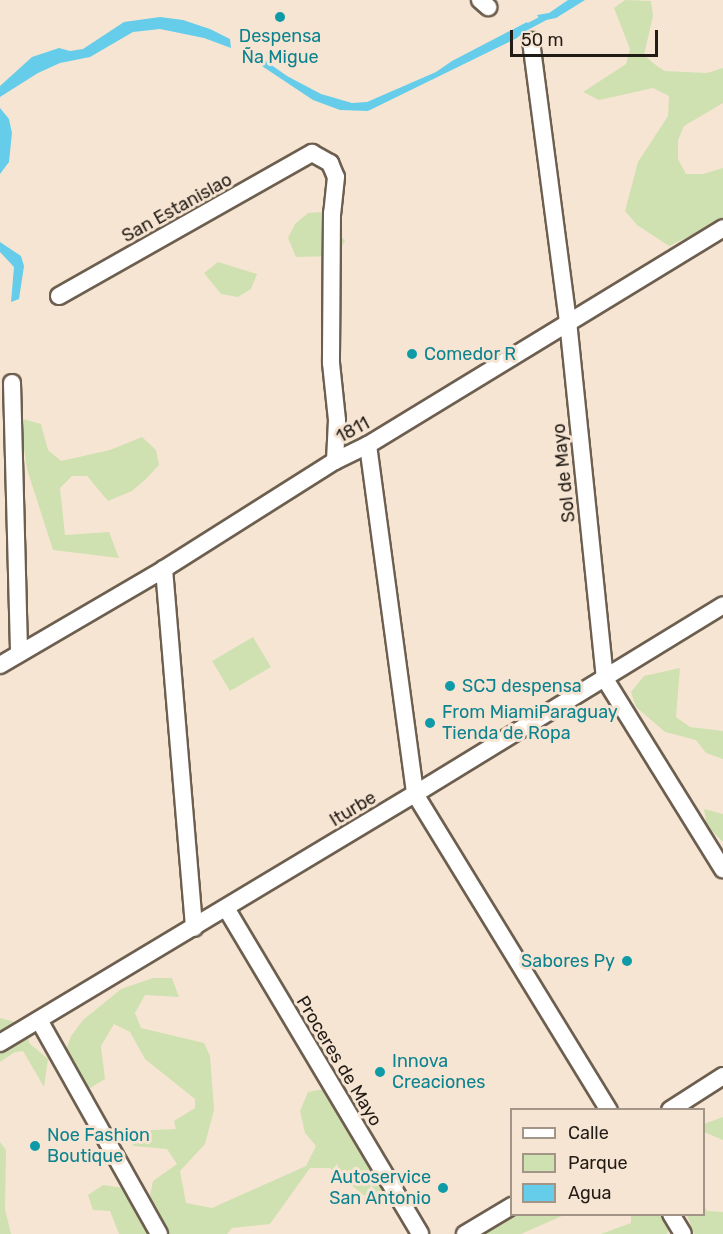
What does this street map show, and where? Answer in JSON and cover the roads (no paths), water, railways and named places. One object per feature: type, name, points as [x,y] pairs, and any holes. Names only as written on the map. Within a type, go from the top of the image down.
[{"type":"street","name":"Sol de Mayo","points":[[531,41],[568,321],[605,679],[723,869]]},
{"type":"street","name":"San Estanislao","points":[[59,296],[312,153],[330,163],[336,177],[332,213],[331,363],[337,420],[335,461]]},
{"type":"street","name":"1811","points":[[0,665],[164,569],[335,461],[368,445],[723,228]]},
{"type":"street","points":[[12,383],[19,653]]},
{"type":"street","points":[[368,445],[415,794],[608,1108]]},
{"type":"street","points":[[164,569],[194,928]]},
{"type":"street","name":"Iturbe","points":[[0,1043],[226,909],[723,605]]},
{"type":"street","name":"Proceres de Mayo","points":[[226,909],[420,1234]]},
{"type":"street","points":[[39,1020],[159,1234]]},
{"type":"street","points":[[673,1108],[723,1076]]},
{"type":"street","points":[[465,1234],[510,1207]]},
{"type":"street","points":[[672,1216],[682,1234]]},
{"type":"water","points":[[568,0],[585,0],[556,18],[541,21],[537,15],[549,13]]},
{"type":"water","points":[[160,17],[183,20],[210,29],[230,39],[231,48],[204,38],[160,29],[133,32],[90,57],[60,63],[38,73],[0,97],[0,86],[32,57],[59,48],[70,51],[83,49],[124,22]]},
{"type":"water","points":[[527,22],[530,27],[517,38],[368,111],[340,110],[313,100],[244,54],[243,45],[287,76],[321,94],[352,103],[367,102],[436,72],[452,61]]},
{"type":"water","points":[[0,108],[9,119],[12,133],[9,162],[0,174]]},
{"type":"water","points":[[0,242],[21,256],[24,266],[19,299],[11,302],[14,267],[0,252]]},
{"type":"waterway","points":[[523,29],[546,17]]},
{"type":"place","name":"Despensa Ña Migue","points":[[280,17]]},
{"type":"place","name":"Comedor R","points":[[412,354]]},
{"type":"place","name":"SCJ despensa","points":[[450,686]]},
{"type":"place","name":"From MiamiParaguay Tienda de Ropa","points":[[430,723]]},
{"type":"place","name":"Sabores Py","points":[[627,961]]},
{"type":"place","name":"Innova Creaciones","points":[[380,1072]]},
{"type":"place","name":"Noe Fashion Boutique","points":[[35,1146]]},
{"type":"place","name":"Autoservice San Antonio","points":[[443,1188]]}]
